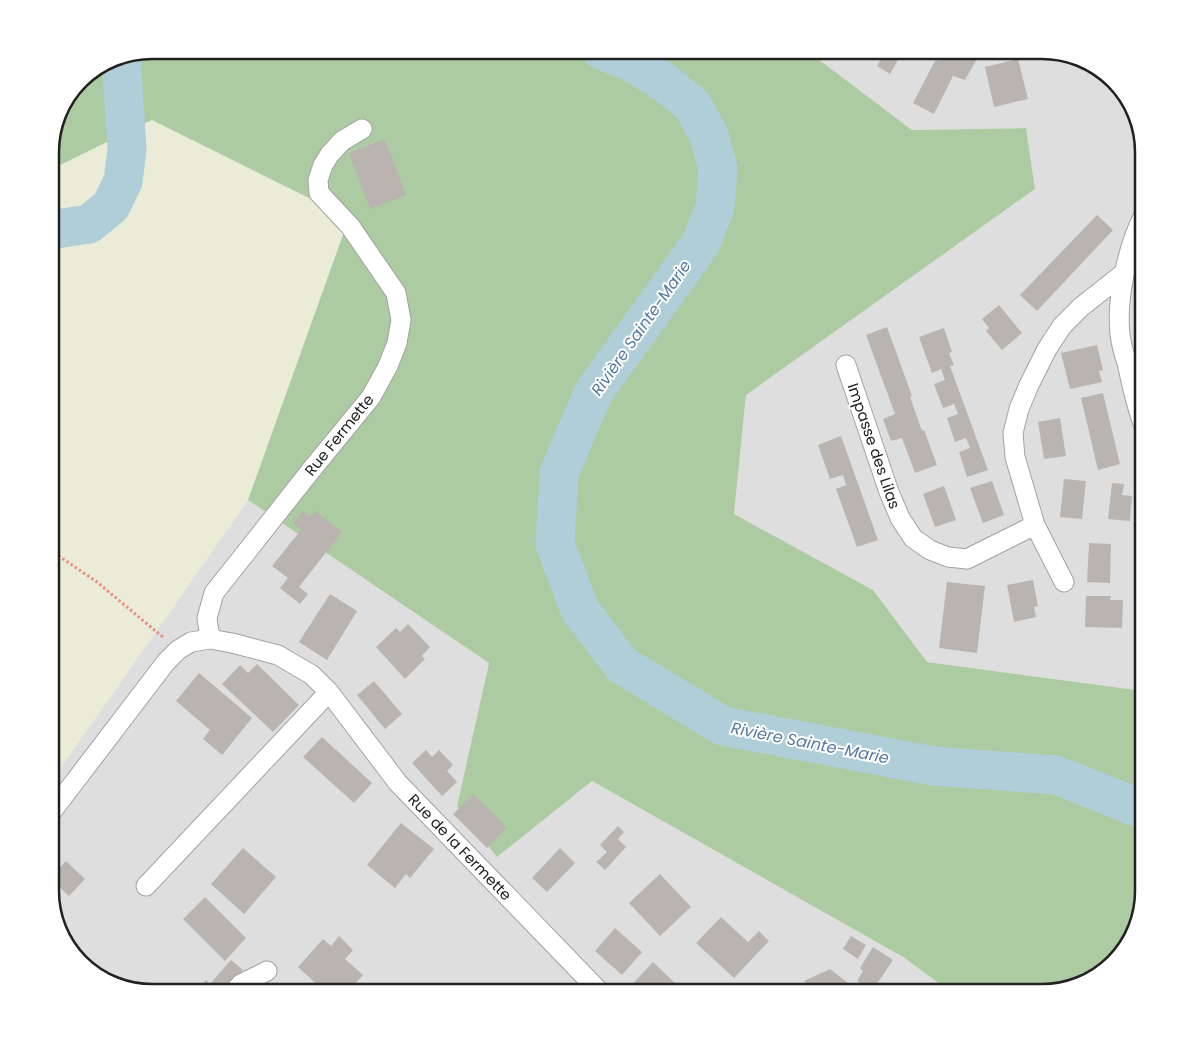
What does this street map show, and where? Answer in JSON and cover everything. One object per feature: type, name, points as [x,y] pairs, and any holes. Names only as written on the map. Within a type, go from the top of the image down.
[{"type":"street","name":"Rue Fermette","points":[[210,639],[207,618],[214,593],[371,397],[388,366],[397,343],[401,320],[396,294],[350,226],[319,193],[318,180],[322,166],[330,154],[342,141],[362,129]]},
{"type":"street","points":[[1135,236],[1124,273],[1121,294],[1120,334],[1135,398]]},
{"type":"street","points":[[1064,582],[1035,525],[1015,457],[1014,433],[1019,409],[1029,385],[1047,349],[1062,326],[1081,307],[1124,273]]},
{"type":"street","name":"Impasse des Lilas","points":[[846,365],[889,492],[900,518],[913,538],[930,550],[948,557],[967,559],[1035,525]]},
{"type":"street","name":"Rue de la Fermette","points":[[59,802],[166,662],[178,650],[191,642],[210,639],[232,642],[278,656],[312,675],[329,692],[398,783],[592,984]]},
{"type":"street","points":[[146,886],[329,692]]},
{"type":"street","points":[[241,984],[267,971]]},
{"type":"path","points":[[59,556],[97,582],[178,650]]},
{"type":"shaded area","points":[[818,59],[1049,59],[1084,68],[1094,74],[1116,95],[1126,110],[1132,127],[1135,151],[1135,690],[927,662],[873,590],[734,514],[746,395],[1035,189],[1026,128],[912,130]]},
{"type":"shaded area","points":[[248,500],[489,663],[457,806],[497,856],[592,781],[903,957],[940,984],[151,984],[127,981],[105,972],[86,957],[68,933],[62,916],[59,898],[59,770]]},
{"type":"green space","points":[[151,59],[818,59],[912,130],[1026,128],[1035,189],[746,395],[734,514],[873,590],[927,662],[1135,690],[1134,904],[1128,927],[1123,938],[1112,953],[1089,972],[1067,981],[1043,984],[940,984],[903,957],[592,781],[497,857],[457,806],[489,663],[248,500],[349,218],[152,120],[59,166],[59,145],[62,127],[68,110],[82,90],[110,68],[127,62]]},
{"type":"green space","points":[[152,120],[349,218],[248,500],[59,770],[59,166]]},
{"type":"building","points":[[881,59],[898,59],[890,74],[877,66]]},
{"type":"building","points":[[943,59],[977,59],[965,80],[953,76],[934,114],[913,103],[935,61]]},
{"type":"building","points":[[1018,59],[1028,99],[994,107],[985,67]]},
{"type":"building","points":[[385,139],[406,195],[370,209],[349,153]]},
{"type":"building","points":[[1097,215],[1113,230],[1037,311],[1020,295]]},
{"type":"building","points":[[999,305],[1022,333],[1002,350],[986,331],[989,328],[982,319]]},
{"type":"building","points":[[887,327],[912,396],[910,397],[922,431],[924,430],[937,465],[915,473],[902,438],[891,441],[883,419],[895,414],[866,335]]},
{"type":"building","points":[[944,328],[952,352],[949,353],[954,365],[950,366],[988,470],[967,477],[959,452],[970,448],[966,438],[955,442],[947,418],[958,414],[954,404],[943,408],[934,384],[945,380],[941,369],[932,373],[919,337]]},
{"type":"building","points":[[1097,345],[1103,370],[1099,371],[1102,382],[1070,389],[1061,353]]},
{"type":"building","points":[[1103,393],[1120,464],[1098,470],[1081,398]]},
{"type":"building","points":[[1060,418],[1066,456],[1044,459],[1038,422]]},
{"type":"building","points":[[841,436],[878,540],[857,547],[836,489],[846,485],[843,475],[830,479],[818,445]]},
{"type":"building","points":[[1064,479],[1086,481],[1082,519],[1060,517]]},
{"type":"building","points":[[992,481],[1004,515],[983,523],[970,488]]},
{"type":"building","points":[[1112,483],[1124,484],[1122,495],[1132,496],[1130,521],[1108,519]]},
{"type":"building","points":[[944,486],[956,520],[935,527],[923,494]]},
{"type":"building","points":[[303,511],[310,517],[315,511],[342,532],[299,587],[308,594],[300,604],[280,588],[288,578],[272,566],[301,530],[293,523]]},
{"type":"building","points":[[1089,543],[1111,544],[1110,583],[1087,582]]},
{"type":"building","points":[[1033,580],[1038,606],[1034,607],[1036,617],[1014,622],[1007,585]]},
{"type":"building","points":[[947,582],[985,586],[977,653],[939,648]]},
{"type":"building","points":[[330,594],[357,611],[327,660],[299,642]]},
{"type":"building","points":[[1086,596],[1111,596],[1110,600],[1123,600],[1122,628],[1085,627]]},
{"type":"building","points":[[408,624],[430,647],[422,656],[425,659],[405,679],[376,647],[396,628],[400,632]]},
{"type":"building","points":[[257,664],[299,705],[273,732],[222,684],[240,665],[248,673]]},
{"type":"building","points":[[199,673],[252,718],[222,755],[203,739],[210,730],[176,701]]},
{"type":"building","points":[[374,681],[402,714],[385,729],[357,695]]},
{"type":"building","points":[[322,737],[372,783],[354,803],[303,757]]},
{"type":"building","points":[[426,750],[432,757],[439,750],[453,765],[447,771],[457,782],[442,796],[412,763]]},
{"type":"building","points":[[473,794],[507,827],[487,848],[453,814]]},
{"type":"building","points":[[401,823],[434,849],[410,878],[406,874],[395,888],[367,865]]},
{"type":"building","points":[[618,826],[624,832],[618,839],[626,847],[605,870],[596,862],[607,852],[600,845]]},
{"type":"building","points":[[243,848],[276,877],[244,914],[211,884]]},
{"type":"building","points":[[560,848],[575,863],[547,892],[532,878]]},
{"type":"building","points":[[66,861],[85,879],[69,896],[59,887],[59,868]]},
{"type":"building","points":[[660,874],[691,907],[660,936],[629,903]]},
{"type":"building","points":[[205,897],[246,938],[225,961],[183,919]]},
{"type":"building","points":[[721,917],[748,942],[759,931],[769,941],[734,978],[696,943]]},
{"type":"building","points":[[615,928],[642,952],[622,975],[595,951]]},
{"type":"building","points":[[339,936],[353,950],[345,959],[363,975],[355,984],[316,984],[298,967],[323,939],[331,946]]},
{"type":"building","points":[[851,936],[866,945],[858,959],[843,949]]},
{"type":"building","points":[[873,947],[893,960],[877,984],[862,984],[857,981],[863,971],[860,968]]},
{"type":"building","points":[[231,960],[243,970],[231,984],[210,984]]},
{"type":"building","points":[[653,962],[676,984],[633,984]]},
{"type":"building","points":[[830,969],[848,983],[807,984],[804,981]]},
{"type":"waterway","name":"Rivière Sainte-Marie","points":[[623,59],[664,82],[693,106],[709,135],[718,168],[715,207],[701,243],[593,393],[559,473],[555,544],[580,610],[622,665],[723,726],[933,766],[1056,775],[1135,806]]},
{"type":"waterway","name":"Rivière Sainte-Marie","points":[[59,229],[89,224],[111,206],[123,181],[127,150],[122,64]]}]
